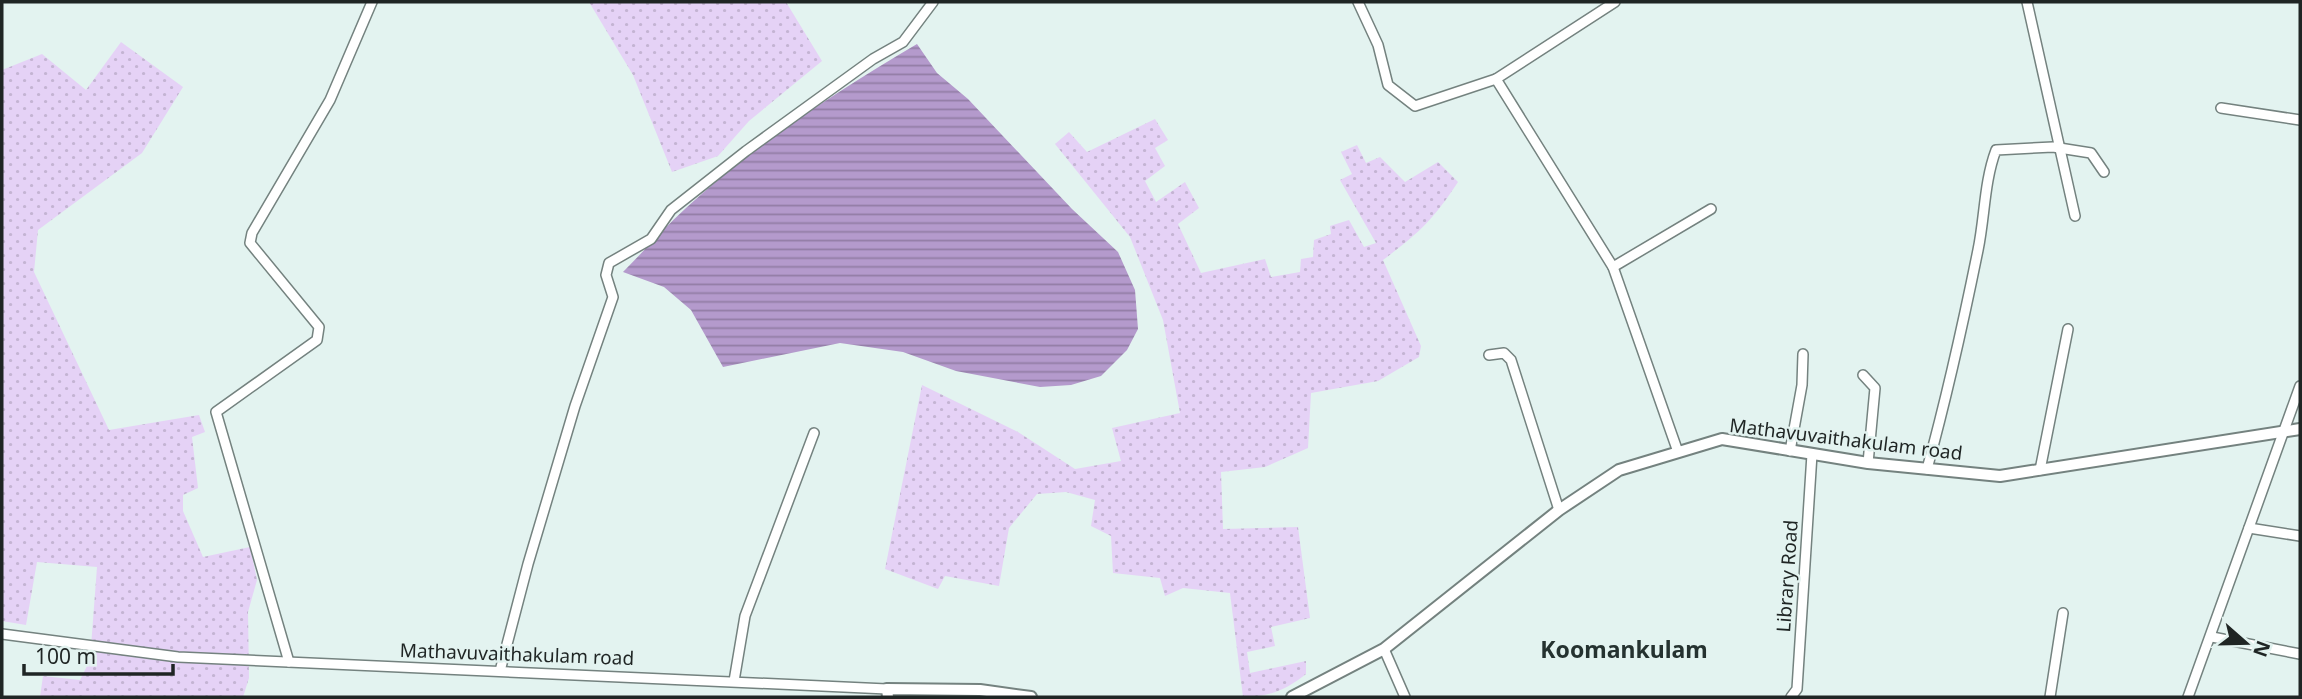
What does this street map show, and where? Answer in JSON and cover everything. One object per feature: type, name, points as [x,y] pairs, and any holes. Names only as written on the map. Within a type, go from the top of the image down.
[{"type":"street","points":[[289,662],[216,412],[317,340],[319,327],[250,243],[252,233],[330,100],[372,2]]},
{"type":"street","points":[[500,671],[528,564],[575,406],[613,297],[606,275],[609,263],[650,239],[671,210],[746,151],[873,59],[904,42],[933,2]]},
{"type":"street","points":[[1358,2],[1378,45],[1388,85],[1415,106],[1496,79],[1615,2]]},
{"type":"street","points":[[2026,2],[2075,216]]},
{"type":"street","points":[[1496,79],[1613,267],[1678,452]]},
{"type":"street","points":[[2221,108],[2300,120]]},
{"type":"street","points":[[1927,468],[1954,372],[1981,234],[1988,172],[1996,150],[2053,147],[2091,153],[2104,172]]},
{"type":"street","points":[[1613,267],[1711,209]]},
{"type":"street","points":[[2040,470],[2068,329]]},
{"type":"street","points":[[1489,355],[1504,353],[1511,360],[1559,510]]},
{"type":"street","points":[[1790,451],[1802,385],[1804,354]]},
{"type":"street","points":[[1863,375],[1875,388],[1868,463]]},
{"type":"street","points":[[2188,697],[2212,637],[2300,386]]},
{"type":"street","name":"Mathavuvaithakulam road","points":[[1292,697],[1306,694],[1384,649],[1559,510],[1619,470],[1722,439],[1868,463],[2000,476],[2300,429]]},
{"type":"street","points":[[734,681],[745,616],[814,433]]},
{"type":"street","name":"Library Road","points":[[1791,697],[1797,689],[1812,454]]},
{"type":"street","points":[[2249,528],[2300,536]]},
{"type":"street","points":[[2050,697],[2063,613]]},
{"type":"street","name":"Mathavuvaithakulam road","points":[[2,634],[178,657],[734,681],[887,693],[980,690],[1031,697]]},
{"type":"street","points":[[2212,637],[2300,654]]},
{"type":"street","points":[[1384,649],[1405,697]]},
{"type":"shaded area","points":[[589,2],[786,2],[822,61],[749,121],[718,156],[672,172],[633,75]]},
{"type":"shaded area","points":[[121,42],[183,87],[142,153],[38,230],[34,272],[109,430],[199,415],[205,432],[192,437],[198,488],[183,495],[183,511],[203,557],[250,547],[257,580],[248,612],[249,678],[243,697],[40,697],[43,676],[80,680],[90,660],[97,567],[37,562],[26,625],[2,621],[2,70],[42,54],[86,90]]},
{"type":"shaded area","points":[[917,44],[937,73],[968,99],[1072,209],[1118,252],[1135,290],[1138,329],[1127,350],[1101,376],[1071,385],[1040,387],[956,371],[903,352],[840,343],[723,367],[691,310],[664,287],[623,272],[678,216],[740,162],[827,100]]},
{"type":"shaded area","points":[[1155,119],[1168,140],[1155,148],[1165,166],[1145,181],[1156,202],[1185,182],[1199,208],[1178,224],[1201,273],[1265,259],[1271,277],[1300,272],[1301,259],[1313,257],[1314,240],[1331,234],[1330,226],[1349,220],[1364,247],[1376,243],[1340,180],[1352,174],[1341,152],[1357,145],[1366,163],[1380,157],[1405,182],[1438,162],[1458,182],[1425,225],[1383,260],[1421,346],[1419,357],[1378,381],[1311,393],[1308,448],[1265,467],[1221,472],[1223,529],[1298,527],[1310,618],[1271,627],[1275,646],[1247,652],[1250,673],[1306,661],[1306,674],[1284,688],[1261,696],[1243,697],[1230,593],[1183,588],[1165,596],[1160,578],[1113,573],[1111,536],[1091,526],[1095,500],[1066,492],[1037,494],[1009,528],[999,586],[945,576],[938,589],[885,569],[922,385],[1018,432],[1075,469],[1121,461],[1112,428],[1180,413],[1163,320],[1130,237],[1055,144],[1069,132],[1087,152]]},
{"type":"district","name":"Koomankulam","points":[[1624,650]]}]
